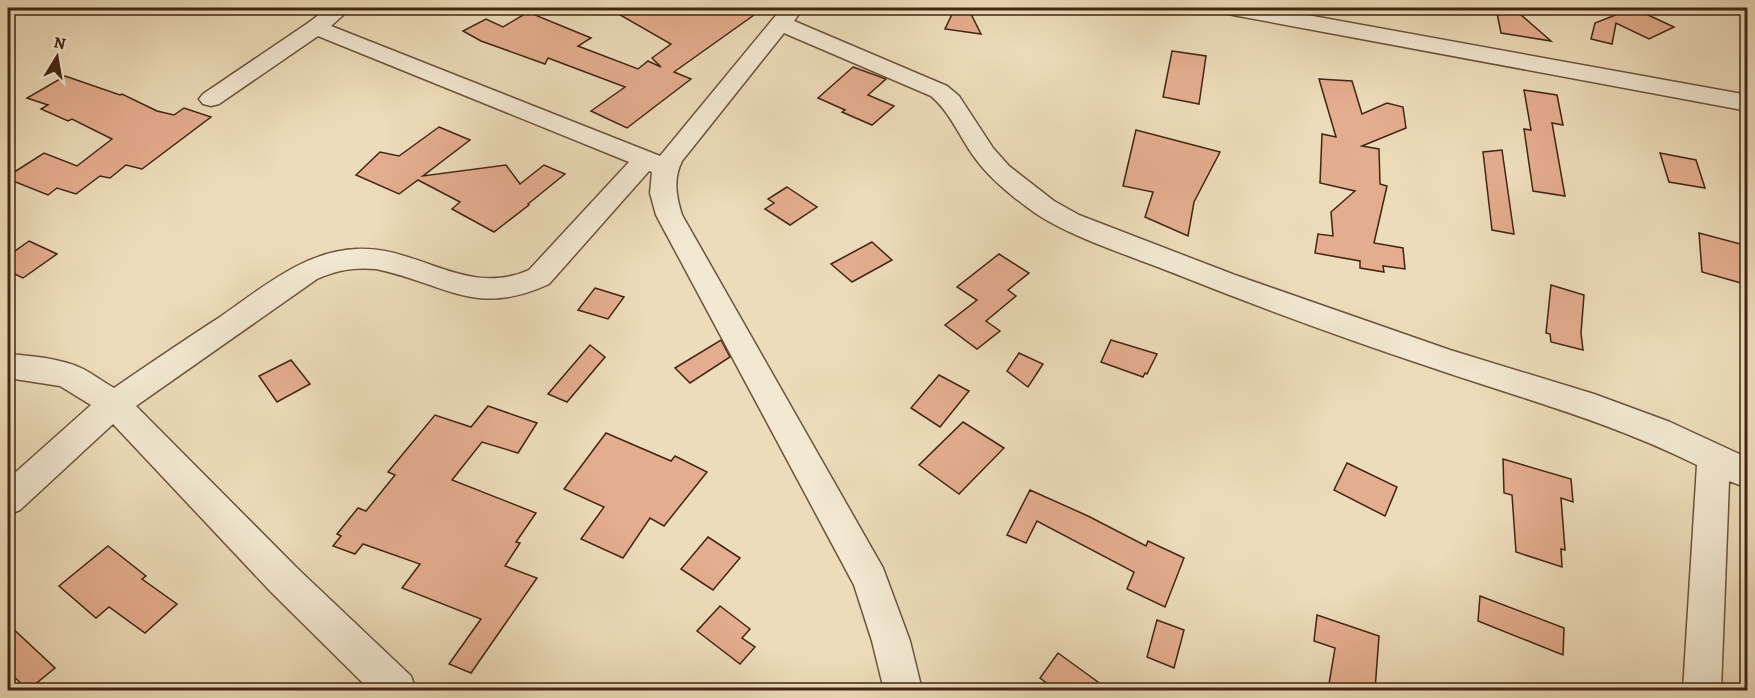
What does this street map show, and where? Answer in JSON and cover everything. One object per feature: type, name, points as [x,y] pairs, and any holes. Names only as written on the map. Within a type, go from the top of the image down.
[{"type":"street","points":[[211,99],[316,28],[340,8]]},
{"type":"street","points":[[1233,8],[1748,103]]},
{"type":"street","points":[[8,500],[114,404],[308,272],[334,260],[369,257],[465,286],[490,290],[524,284],[538,277],[655,164],[787,15],[939,91],[951,101],[984,153],[1000,172],[1045,207],[1070,221],[1225,282],[1443,360],[1594,407],[1659,431],[1748,474]]},
{"type":"street","points":[[316,28],[655,164],[669,215],[870,580],[891,641],[903,690]]},
{"type":"street","points":[[8,366],[55,372],[71,377],[114,404],[284,580],[397,690]]},
{"type":"street","points":[[1702,690],[1714,457]]},
{"type":"building","points":[[608,8],[735,8],[754,15],[674,72],[691,79],[627,128],[591,111],[625,87],[548,58],[545,64],[481,41],[463,31],[486,19],[503,27],[528,12],[591,38],[578,46],[638,69],[648,61],[661,67],[652,58],[671,44]]},
{"type":"building","points":[[955,8],[968,8],[981,34],[945,29]]},
{"type":"building","points":[[1496,8],[1513,8],[1551,41],[1501,33]]},
{"type":"building","points":[[1633,8],[1674,27],[1649,39],[1616,23],[1612,44],[1591,39],[1595,23]]},
{"type":"building","points":[[1172,51],[1206,56],[1199,104],[1163,97]]},
{"type":"building","points":[[853,67],[886,79],[868,95],[894,106],[872,125],[818,98]]},
{"type":"building","points":[[65,76],[122,94],[157,111],[174,115],[184,108],[211,117],[142,169],[126,165],[110,178],[100,176],[76,194],[57,188],[48,195],[8,179],[8,176],[44,153],[77,166],[112,139],[72,119],[68,121],[41,109],[48,105],[27,98]]},
{"type":"building","points":[[1319,79],[1352,81],[1362,114],[1387,103],[1403,107],[1406,128],[1362,146],[1379,149],[1380,184],[1387,186],[1374,243],[1403,248],[1405,269],[1383,266],[1384,272],[1360,268],[1360,261],[1315,253],[1318,234],[1333,236],[1331,212],[1355,191],[1320,183],[1322,134],[1336,137]]},
{"type":"building","points":[[1524,90],[1557,95],[1563,125],[1552,123],[1565,196],[1533,191],[1524,129],[1531,130]]},
{"type":"building","points":[[439,127],[470,140],[423,176],[506,165],[520,184],[544,165],[565,174],[494,232],[452,209],[460,202],[418,180],[399,194],[356,175],[380,152],[399,156]]},
{"type":"building","points":[[1136,130],[1220,152],[1194,202],[1188,236],[1145,217],[1153,192],[1123,186]]},
{"type":"building","points":[[1502,150],[1514,234],[1492,230],[1483,152]]},
{"type":"building","points":[[1660,153],[1696,160],[1705,188],[1669,182]]},
{"type":"building","points":[[787,187],[817,207],[790,225],[765,209],[774,203],[768,199]]},
{"type":"building","points":[[1699,233],[1748,246],[1748,285],[1702,272]]},
{"type":"building","points":[[29,241],[57,254],[23,278],[8,271],[8,256]]},
{"type":"building","points":[[872,242],[892,260],[852,282],[831,264]]},
{"type":"building","points":[[999,254],[1029,273],[1008,290],[1016,296],[986,321],[1000,331],[977,349],[945,325],[977,300],[957,287]]},
{"type":"building","points":[[1551,285],[1584,295],[1581,333],[1583,350],[1551,342],[1550,334],[1546,333]]},
{"type":"building","points":[[595,288],[624,297],[608,319],[578,310]]},
{"type":"building","points":[[721,340],[730,357],[690,383],[675,368]]},
{"type":"building","points":[[1111,340],[1157,354],[1147,374],[1145,373],[1143,377],[1101,362]]},
{"type":"building","points":[[590,345],[605,357],[567,402],[548,394]]},
{"type":"building","points":[[1019,353],[1043,364],[1028,387],[1007,371]]},
{"type":"building","points":[[291,360],[310,384],[277,402],[259,376]]},
{"type":"building","points":[[939,375],[969,391],[940,427],[911,408]]},
{"type":"building","points":[[488,406],[537,423],[518,453],[482,442],[452,480],[536,513],[516,542],[520,543],[505,566],[537,578],[471,673],[449,664],[481,619],[402,588],[420,564],[363,544],[355,554],[333,546],[341,536],[337,534],[358,508],[366,511],[395,475],[388,472],[435,415],[471,427]]},
{"type":"building","points":[[963,422],[1004,448],[959,494],[919,465]]},
{"type":"building","points":[[606,433],[671,461],[675,456],[707,472],[664,526],[650,518],[623,558],[581,539],[604,507],[564,489]]},
{"type":"building","points":[[1503,459],[1571,479],[1573,502],[1561,498],[1565,550],[1561,549],[1562,567],[1516,552],[1512,495],[1504,493]]},
{"type":"building","points":[[1347,463],[1397,487],[1385,516],[1334,490]]},
{"type":"building","points":[[1030,490],[1088,516],[1146,546],[1148,541],[1184,558],[1165,607],[1127,589],[1134,572],[1037,521],[1026,543],[1007,535]]},
{"type":"building","points":[[708,537],[740,558],[713,590],[681,569]]},
{"type":"building","points":[[108,546],[146,576],[142,579],[177,604],[145,633],[109,607],[96,618],[59,586]]},
{"type":"building","points":[[1480,596],[1564,628],[1563,655],[1478,621]]},
{"type":"building","points":[[720,606],[750,629],[742,638],[755,647],[740,664],[697,631]]},
{"type":"building","points":[[1317,615],[1379,636],[1375,690],[1328,690],[1335,648],[1314,641]]},
{"type":"building","points":[[1157,620],[1184,630],[1174,668],[1147,657]]},
{"type":"building","points":[[8,624],[55,668],[28,690],[8,671]]},
{"type":"building","points":[[1058,653],[1109,690],[1056,690],[1040,678]]}]
